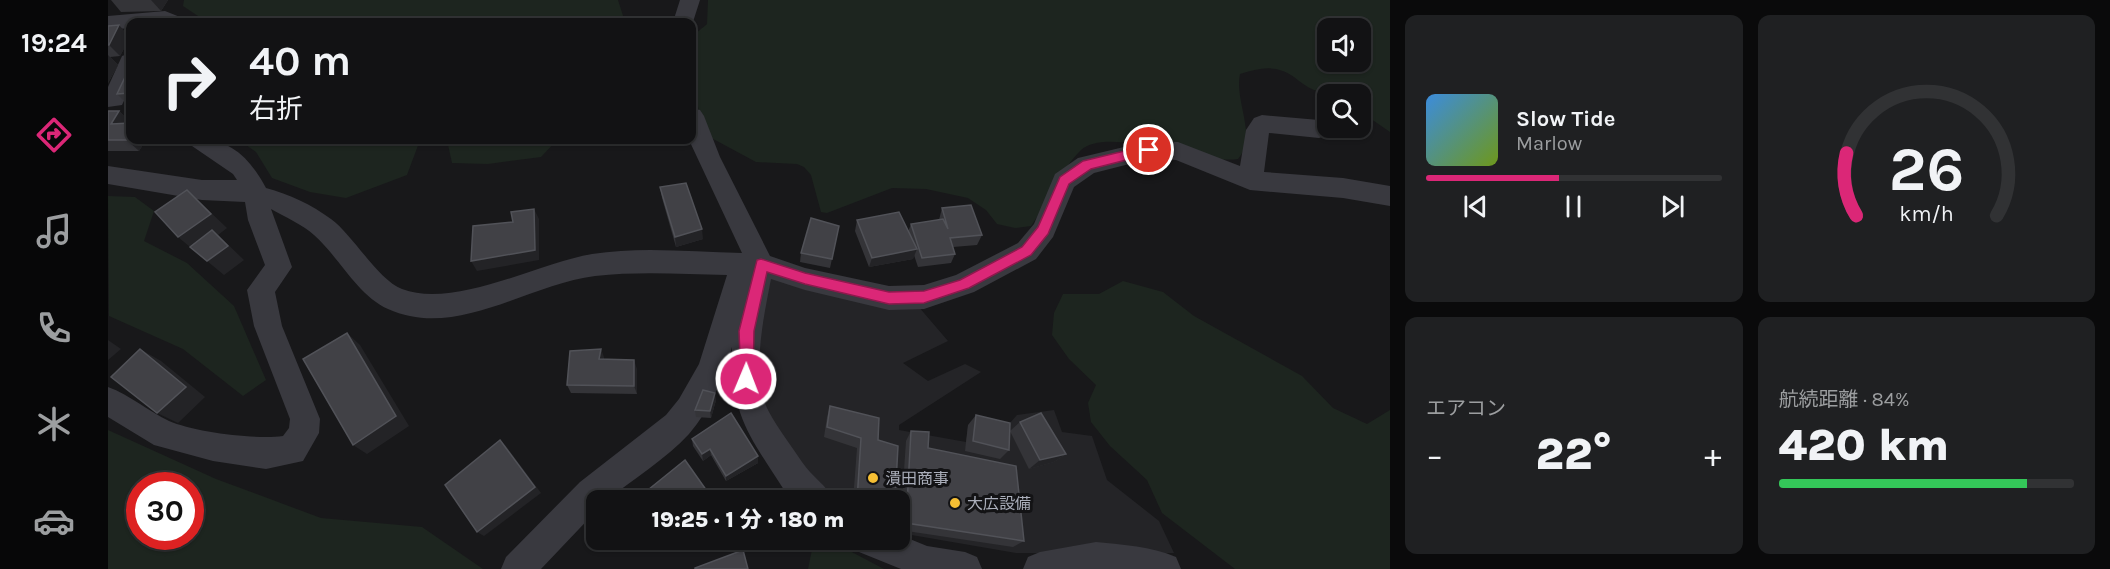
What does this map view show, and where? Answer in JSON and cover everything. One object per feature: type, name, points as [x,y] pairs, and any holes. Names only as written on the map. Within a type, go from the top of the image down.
[{"type":"street","points":[[108,9],[112,0]]},
{"type":"street","points":[[684,18],[690,0]]},
{"type":"street","points":[[108,23],[126,22]]},
{"type":"street","points":[[108,99],[114,99],[126,70]]},
{"type":"street","points":[[1250,180],[1259,117],[1317,129]]},
{"type":"street","points":[[696,126],[708,157],[761,264],[747,331],[746,379],[754,415],[797,482],[806,490]]},
{"type":"street","points":[[108,400],[165,435],[213,446],[266,454],[292,450],[304,433],[304,419],[268,326],[261,290],[279,267],[261,220],[255,195],[242,167],[206,144]]},
{"type":"street","points":[[108,176],[202,190],[238,190],[280,202],[322,227],[379,288],[395,300],[424,305],[452,304],[484,298],[549,276],[593,265],[634,262],[761,264],[805,279],[889,298],[924,297],[964,284],[1027,251],[1044,230],[1064,181],[1087,165],[1149,150],[1178,151],[1250,180],[1343,188],[1390,196]]},
{"type":"street","points":[[1343,188],[1360,197],[1390,206]]},
{"type":"street","points":[[518,569],[591,493],[677,425],[690,409],[712,368],[740,275],[761,264]]},
{"type":"street","points":[[895,550],[927,563],[965,569]]},
{"type":"street","points":[[1040,569],[1096,559],[1146,564],[1164,569]]},
{"type":"shaded area","points":[[184,0],[618,0],[624,18],[201,18],[183,6]]},
{"type":"shaded area","points":[[708,0],[1390,0],[1390,132],[1371,119],[1371,84],[1317,84],[1317,91],[1281,70],[1261,69],[1240,74],[1240,95],[1246,140],[1244,150],[1238,159],[1202,157],[1133,143],[1094,143],[1081,150],[1073,159],[1031,226],[1015,228],[997,224],[986,210],[968,198],[926,189],[892,188],[827,213],[821,212],[811,175],[804,167],[797,164],[756,162],[704,134],[696,94],[696,33],[707,24]]},
{"type":"shaded area","points":[[245,144],[419,144],[407,175],[346,198],[310,192],[272,178],[256,152]]},
{"type":"shaded area","points":[[448,144],[553,144],[541,157],[488,164],[452,163]]},
{"type":"shaded area","points":[[108,196],[135,197],[154,211],[144,241],[187,263],[234,306],[266,380],[243,396],[183,349],[109,316]]},
{"type":"shaded area","points":[[767,274],[918,306],[948,341],[903,363],[928,381],[965,364],[981,372],[899,425],[899,430],[966,442],[968,425],[1001,433],[1017,415],[1054,410],[1062,432],[1092,436],[1107,480],[1159,521],[1174,553],[1016,553],[910,535],[910,490],[822,490],[759,424],[748,324]]},
{"type":"shaded area","points":[[1123,281],[1163,292],[1194,316],[1302,376],[1333,408],[1367,424],[1390,410],[1390,569],[1235,569],[1162,513],[1147,480],[1110,446],[1091,422],[1088,403],[1096,385],[1069,359],[1052,335],[1054,313],[1063,294],[1099,294]]},
{"type":"shaded area","points":[[108,430],[201,472],[126,472],[126,550],[204,550],[204,474],[321,518],[422,527],[483,569],[108,569]]},
{"type":"shaded area","points":[[812,550],[848,550],[884,569],[808,569]]},
{"type":"building","points":[[119,25],[109,45],[108,45],[108,26]]},
{"type":"building","points":[[126,75],[126,93],[117,94]]},
{"type":"building","points":[[108,111],[119,111],[111,124],[126,123],[126,140],[108,140]]},
{"type":"building","points":[[686,183],[702,229],[675,237],[660,187]]},
{"type":"building","points":[[187,190],[211,214],[178,237],[155,212]]},
{"type":"building","points":[[971,205],[982,235],[950,238],[955,254],[922,258],[911,224],[943,219],[948,229],[942,208]]},
{"type":"building","points":[[534,209],[535,250],[471,261],[473,226],[513,222],[511,212]]},
{"type":"building","points":[[899,212],[917,249],[872,258],[857,220]]},
{"type":"building","points":[[811,218],[839,226],[832,259],[801,253]]},
{"type":"building","points":[[212,230],[228,246],[207,261],[190,247]]},
{"type":"building","points":[[347,333],[396,416],[353,445],[303,359]]},
{"type":"building","points":[[140,349],[186,387],[157,413],[111,377]]},
{"type":"building","points":[[601,349],[599,359],[634,360],[634,386],[567,385],[570,351]]},
{"type":"building","points":[[703,390],[715,393],[710,411],[695,410]]},
{"type":"building","name":"潰田商事","points":[[830,406],[879,418],[878,440],[898,446],[896,490],[858,490],[861,438],[827,427]]},
{"type":"building","points":[[731,413],[758,456],[726,476],[710,449],[702,454],[692,439]]},
{"type":"building","points":[[1041,413],[1066,454],[1040,460],[1020,422]]},
{"type":"building","points":[[976,415],[1010,423],[1009,450],[973,441]]},
{"type":"building","name":"大広設備","points":[[911,431],[929,432],[928,448],[1016,466],[1024,541],[910,524],[910,490],[908,490]]},
{"type":"building","points":[[500,440],[535,487],[477,532],[445,485]]},
{"type":"building","points":[[685,460],[706,490],[648,490]]},
{"type":"building","points":[[743,550],[748,569],[695,569]]},
{"type":"place","name":"潰田商事","points":[[873,478]]},
{"type":"place","name":"大広設備","points":[[955,503]]},
{"type":"route","points":[[746,379],[747,331],[761,264],[805,279],[889,298],[924,297],[964,284],[1027,251],[1044,230],[1064,181],[1087,165],[1149,150]]}]
